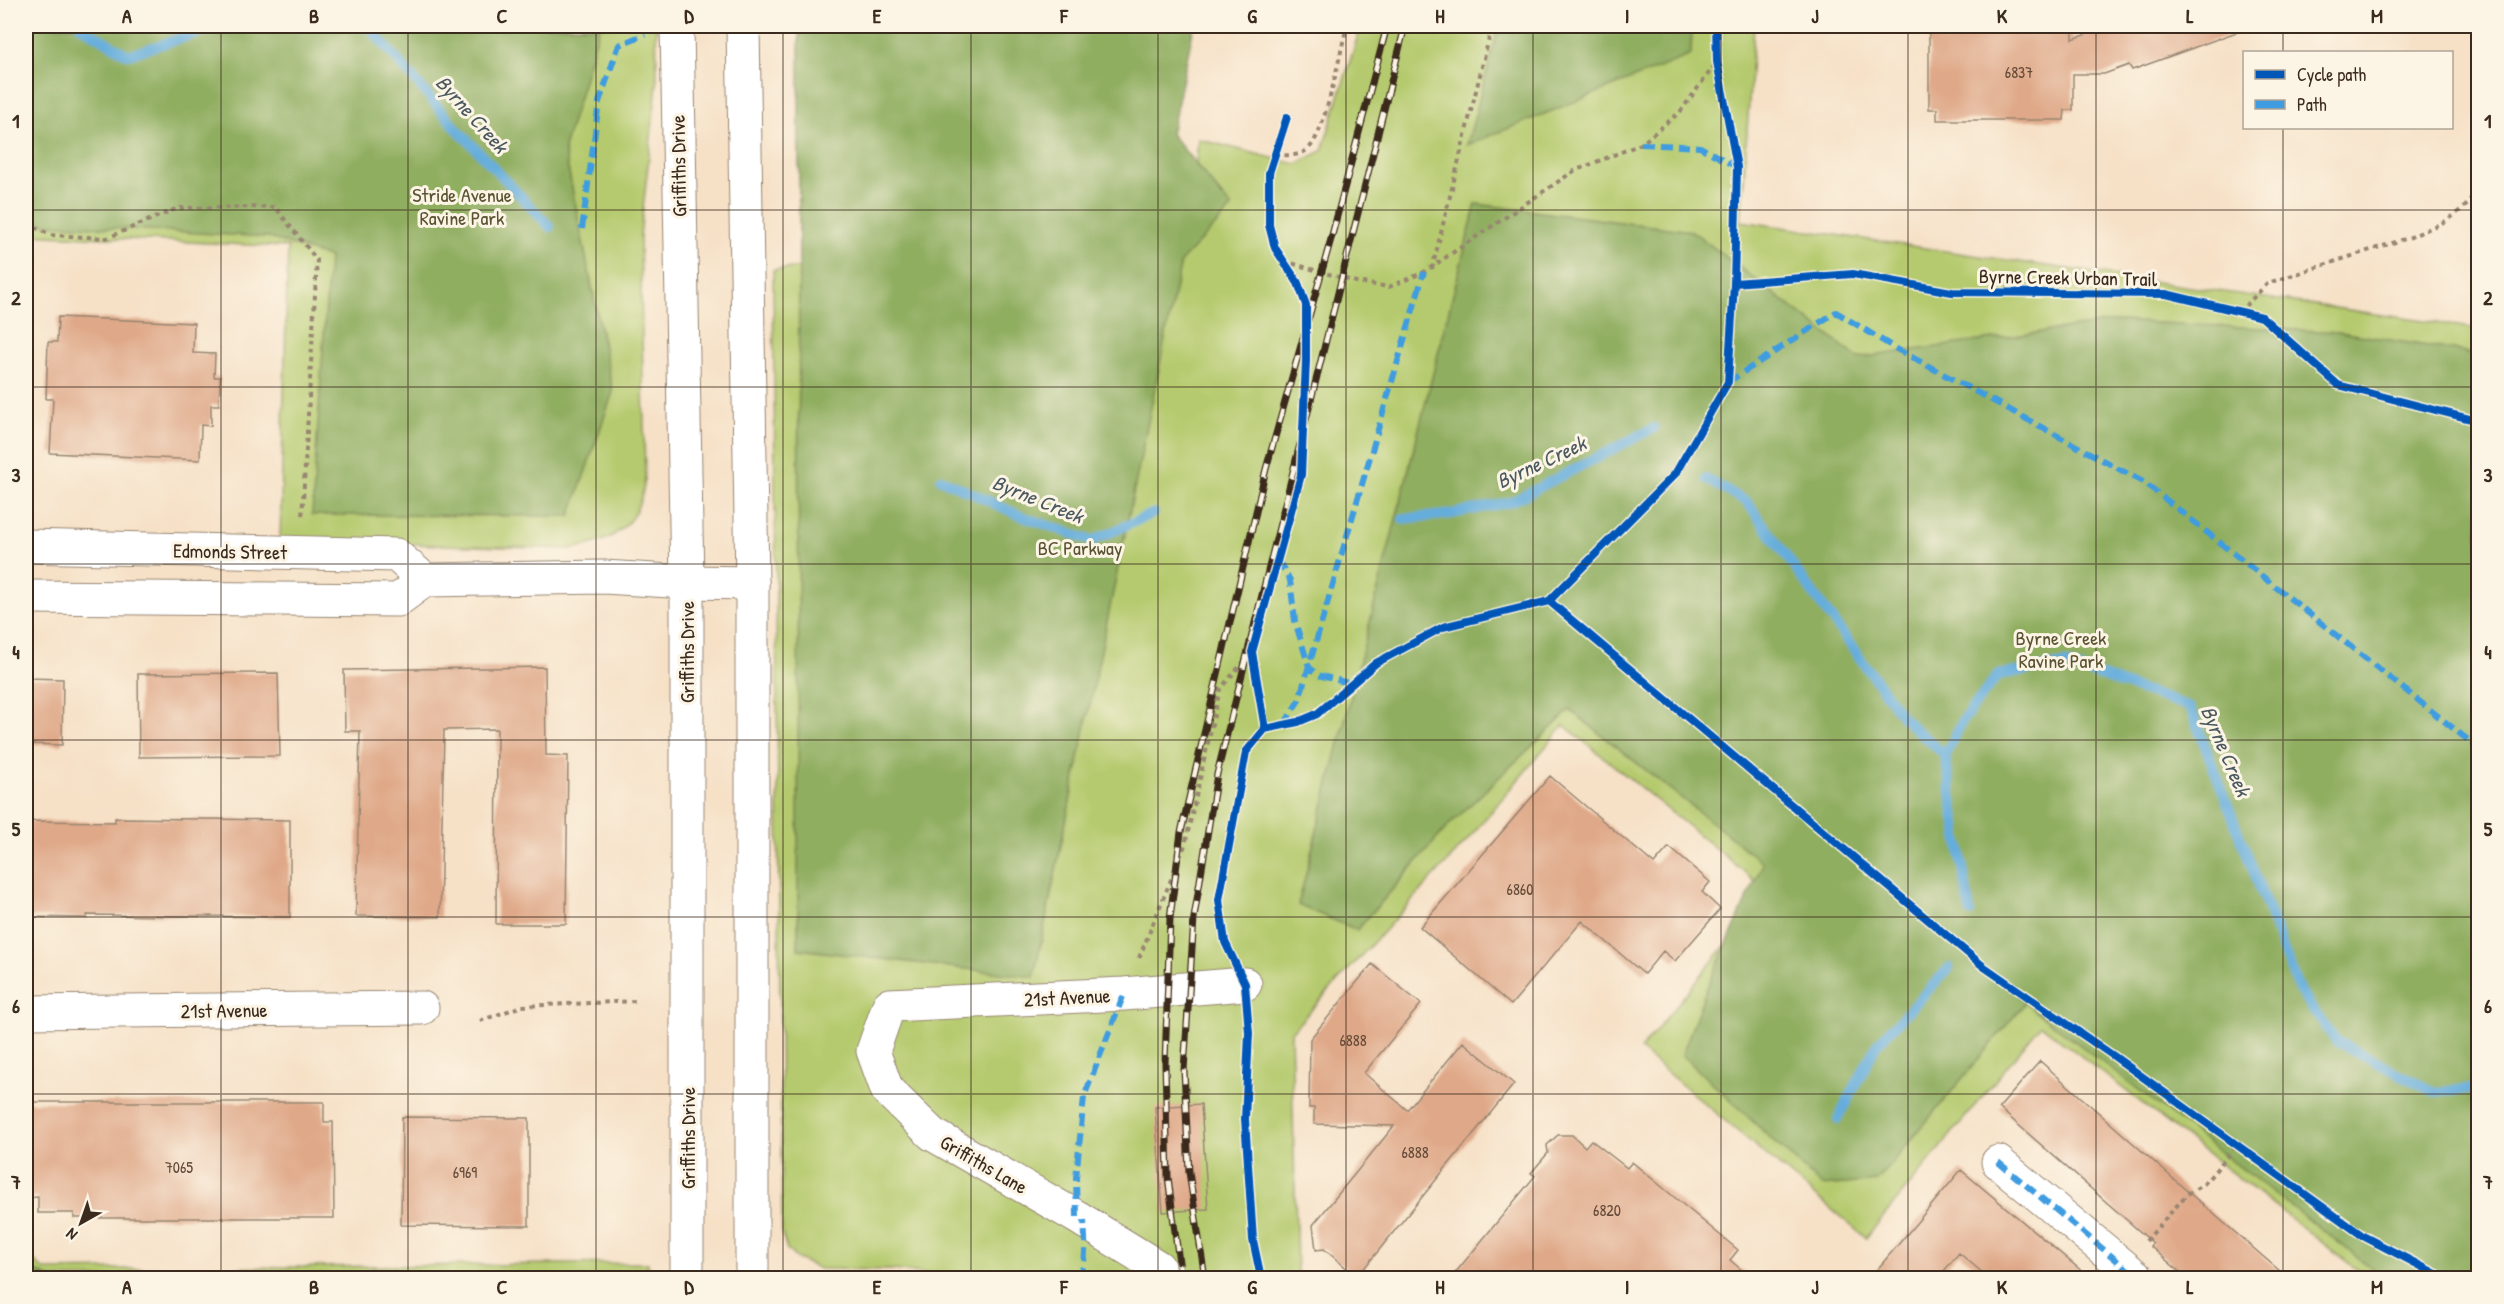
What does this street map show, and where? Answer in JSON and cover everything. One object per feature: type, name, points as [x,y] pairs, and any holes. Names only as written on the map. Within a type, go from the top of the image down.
[{"type":"main road","name":"Griffiths Drive","points":[[677,26],[687,582],[687,1278]]},
{"type":"main road","points":[[743,26],[752,583],[752,1278]]},
{"type":"main road","name":"Edmonds Street","points":[[26,546],[396,555],[425,580]]},
{"type":"main road","points":[[26,597],[398,600],[425,580],[604,576],[687,582],[752,583]]},
{"type":"main road","name":"21st Avenue","points":[[890,1005],[1124,994],[1245,984]]},
{"type":"main road","name":"Griffiths Lane","points":[[890,1005],[873,1051],[887,1090],[932,1134],[1077,1216],[1158,1267],[1160,1278]]},
{"type":"main road","name":"21st Avenue","points":[[26,1012],[422,1008]]},
{"type":"main road","points":[[1998,1162],[2131,1273]]},
{"type":"path","points":[[1275,154],[1291,157],[1309,148],[1319,131],[1347,26]]},
{"type":"path","points":[[1432,269],[1492,26]]},
{"type":"path","points":[[1283,261],[1356,282],[1389,287],[1432,269],[1473,238],[1574,171],[1641,144],[1680,112],[1718,62]]},
{"type":"path","points":[[1265,729],[1252,652],[1301,475],[1306,305],[1298,283],[1275,248],[1269,225],[1269,173],[1278,145]]},
{"type":"path","points":[[2239,312],[2268,283],[2411,237],[2448,220],[2468,204],[2478,187]]},
{"type":"path","points":[[26,224],[52,234],[107,238],[178,208],[275,207],[317,260],[302,519]]},
{"type":"path","points":[[2228,309],[2250,314]]},
{"type":"path","points":[[1124,994],[1185,845],[1220,689],[1252,652]]},
{"type":"path","points":[[480,1021],[522,1006],[637,1001]]},
{"type":"path","points":[[2228,1138],[2247,1152]]},
{"type":"path","points":[[2131,1273],[2187,1194],[2204,1184],[2237,1145]]},
{"type":"green space","name":"Stride Avenue Ravine Park","points":[[26,26],[656,26],[657,84],[640,236],[645,479],[637,509],[630,520],[611,537],[569,549],[280,540],[288,247],[26,234]]},
{"type":"green space","name":"Stride Avenue Ravine Park","points":[[26,26],[600,26],[564,148],[613,392],[570,516],[312,515],[329,257],[267,237],[45,224],[26,215]]},
{"type":"green space","name":"BC Parkway","points":[[799,26],[1194,26],[1171,134],[1232,208],[1181,261],[1034,977],[798,949]]},
{"type":"green space","name":"BC Parkway","points":[[1361,26],[1754,26],[1741,221],[2478,329],[2478,1278],[2368,1278],[2041,1025],[1866,1238],[1640,1050],[1769,892],[1564,725],[1464,844],[1291,1032],[1297,1269],[1300,1278],[966,1278],[893,1270],[820,1269],[796,1258],[787,1249],[782,1234],[773,270],[1189,231],[1198,139],[1296,164],[1322,151]]},
{"type":"green space","points":[[1499,26],[1692,26],[1691,55],[1467,145]]},
{"type":"green space","name":"Byrne Creek Ravine Park","points":[[1476,204],[1692,231],[1858,358],[2119,321],[2340,332],[2478,354],[2478,1278],[2385,1278],[2025,1003],[1877,1181],[1822,1186],[1682,1055],[1704,995],[1763,863],[1570,710],[1448,826],[1357,930],[1298,905]]},
{"type":"green space","points":[[26,1253],[44,1270],[648,1263],[648,1278],[26,1278]]},
{"type":"green space","points":[[26,1266],[50,1278],[26,1278]]},
{"type":"building","points":[[1929,26],[2073,26],[2073,39],[2110,26],[2245,26],[2245,29],[2132,70],[2129,65],[2104,74],[2073,74],[2073,110],[2065,110],[2064,120],[1937,120],[1937,109],[1929,109]]},
{"type":"building","points":[[58,317],[194,323],[193,353],[215,354],[214,377],[220,377],[219,405],[211,405],[211,426],[201,425],[200,460],[50,453],[53,399],[46,399],[48,342],[57,342]]},
{"type":"building","points":[[545,667],[546,755],[568,756],[566,924],[496,924],[497,729],[444,730],[440,917],[356,916],[360,731],[345,731],[344,670]]},
{"type":"building","points":[[278,673],[280,756],[139,757],[138,674]]},
{"type":"building","points":[[26,678],[63,679],[62,745],[26,744]]},
{"type":"building","points":[[1550,776],[1654,864],[1669,847],[1710,882],[1702,892],[1720,909],[1675,961],[1663,951],[1644,974],[1582,921],[1511,1005],[1420,927]]},
{"type":"building","points":[[115,818],[290,820],[290,917],[87,915],[87,918],[26,917],[26,821],[115,822]]},
{"type":"building","points":[[1372,964],[1421,1004],[1364,1073],[1407,1110],[1463,1042],[1514,1084],[1357,1277],[1324,1249],[1316,1250],[1313,1225],[1394,1126],[1314,1124],[1314,1108],[1309,1108],[1310,1039]]},
{"type":"building","points":[[2040,1061],[2288,1278],[2187,1278],[2150,1246],[2153,1243],[1999,1108]]},
{"type":"building","points":[[26,1102],[324,1102],[324,1122],[333,1122],[334,1218],[74,1218],[74,1213],[38,1213],[38,1197],[26,1198]]},
{"type":"building","points":[[1201,1104],[1208,1209],[1163,1212],[1155,1107]]},
{"type":"building","points":[[402,1117],[529,1118],[529,1226],[401,1225]]},
{"type":"building","points":[[1558,1135],[1572,1135],[1585,1147],[1591,1140],[1627,1168],[1632,1162],[1738,1250],[1730,1260],[1751,1278],[1451,1278],[1535,1176],[1531,1173],[1548,1153],[1547,1145]]},
{"type":"building","points":[[1961,1170],[2090,1278],[1989,1278],[1959,1253],[1938,1278],[1870,1278]]},
{"type":"waterway","name":"Byrne Creek","points":[[80,26],[128,55],[220,26]]},
{"type":"waterway","name":"Byrne Creek","points":[[368,26],[455,127],[550,227]]},
{"type":"waterway","name":"Byrne Creek","points":[[1403,519],[1446,515],[1511,502],[1654,428]]},
{"type":"waterway","name":"Byrne Creek","points":[[941,479],[1021,516],[1092,541],[1154,513]]},
{"type":"waterway","name":"Byrne Creek","points":[[1706,479],[1747,502],[1904,719],[1945,755],[1963,720],[1998,675],[2065,664],[2190,707],[2300,992],[2336,1041],[2434,1092],[2478,1088]]},
{"type":"waterway","points":[[1945,755],[1970,912]]},
{"type":"waterway","points":[[1838,1119],[1877,1044],[1949,968]]},
{"type":"railway","points":[[1181,1278],[1168,1177],[1165,1064],[1170,918],[1181,832],[1266,469],[1331,239],[1387,26]]},
{"type":"railway","points":[[1205,1278],[1189,1172],[1184,1070],[1194,918],[1217,774],[1405,26]]},
{"type":"marked path","points":[[582,229],[599,102],[619,45],[645,34]]},
{"type":"marked path","points":[[1641,144],[1700,147],[1737,167]]},
{"type":"marked path","points":[[1284,725],[1299,700],[1424,272]]},
{"type":"marked path","points":[[1728,382],[1836,312],[1893,347],[2145,483],[2478,748]]},
{"type":"marked path","points":[[1278,560],[1290,580],[1295,621],[1309,667],[1318,675],[1352,684]]},
{"type":"marked path","points":[[1077,1217],[1076,1178],[1084,1097],[1124,994]]},
{"type":"marked path","points":[[1998,1162],[2138,1278]]},
{"type":"marked path","points":[[1078,1278],[1085,1257],[1084,1220]]},
{"type":"cycle path","points":[[1261,1278],[1253,1240],[1245,1119],[1249,1033],[1245,984],[1225,942],[1219,900],[1246,752],[1265,729],[1298,722],[1317,714],[1376,663],[1443,627],[1549,601],[1675,474],[1728,382],[1734,283],[1737,167],[1717,62],[1716,26]]},
{"type":"cycle path","points":[[1265,729],[1252,652],[1301,475],[1306,361],[1306,305],[1298,283],[1275,248],[1269,225],[1269,173],[1287,117]]},
{"type":"cycle path","name":"Byrne Creek Urban Trail","points":[[1734,283],[1853,274],[1952,292],[2166,294],[2262,317],[2338,385],[2478,421]]},
{"type":"cycle path","points":[[1549,601],[1983,966],[2115,1057],[2363,1236],[2444,1278]]}]
